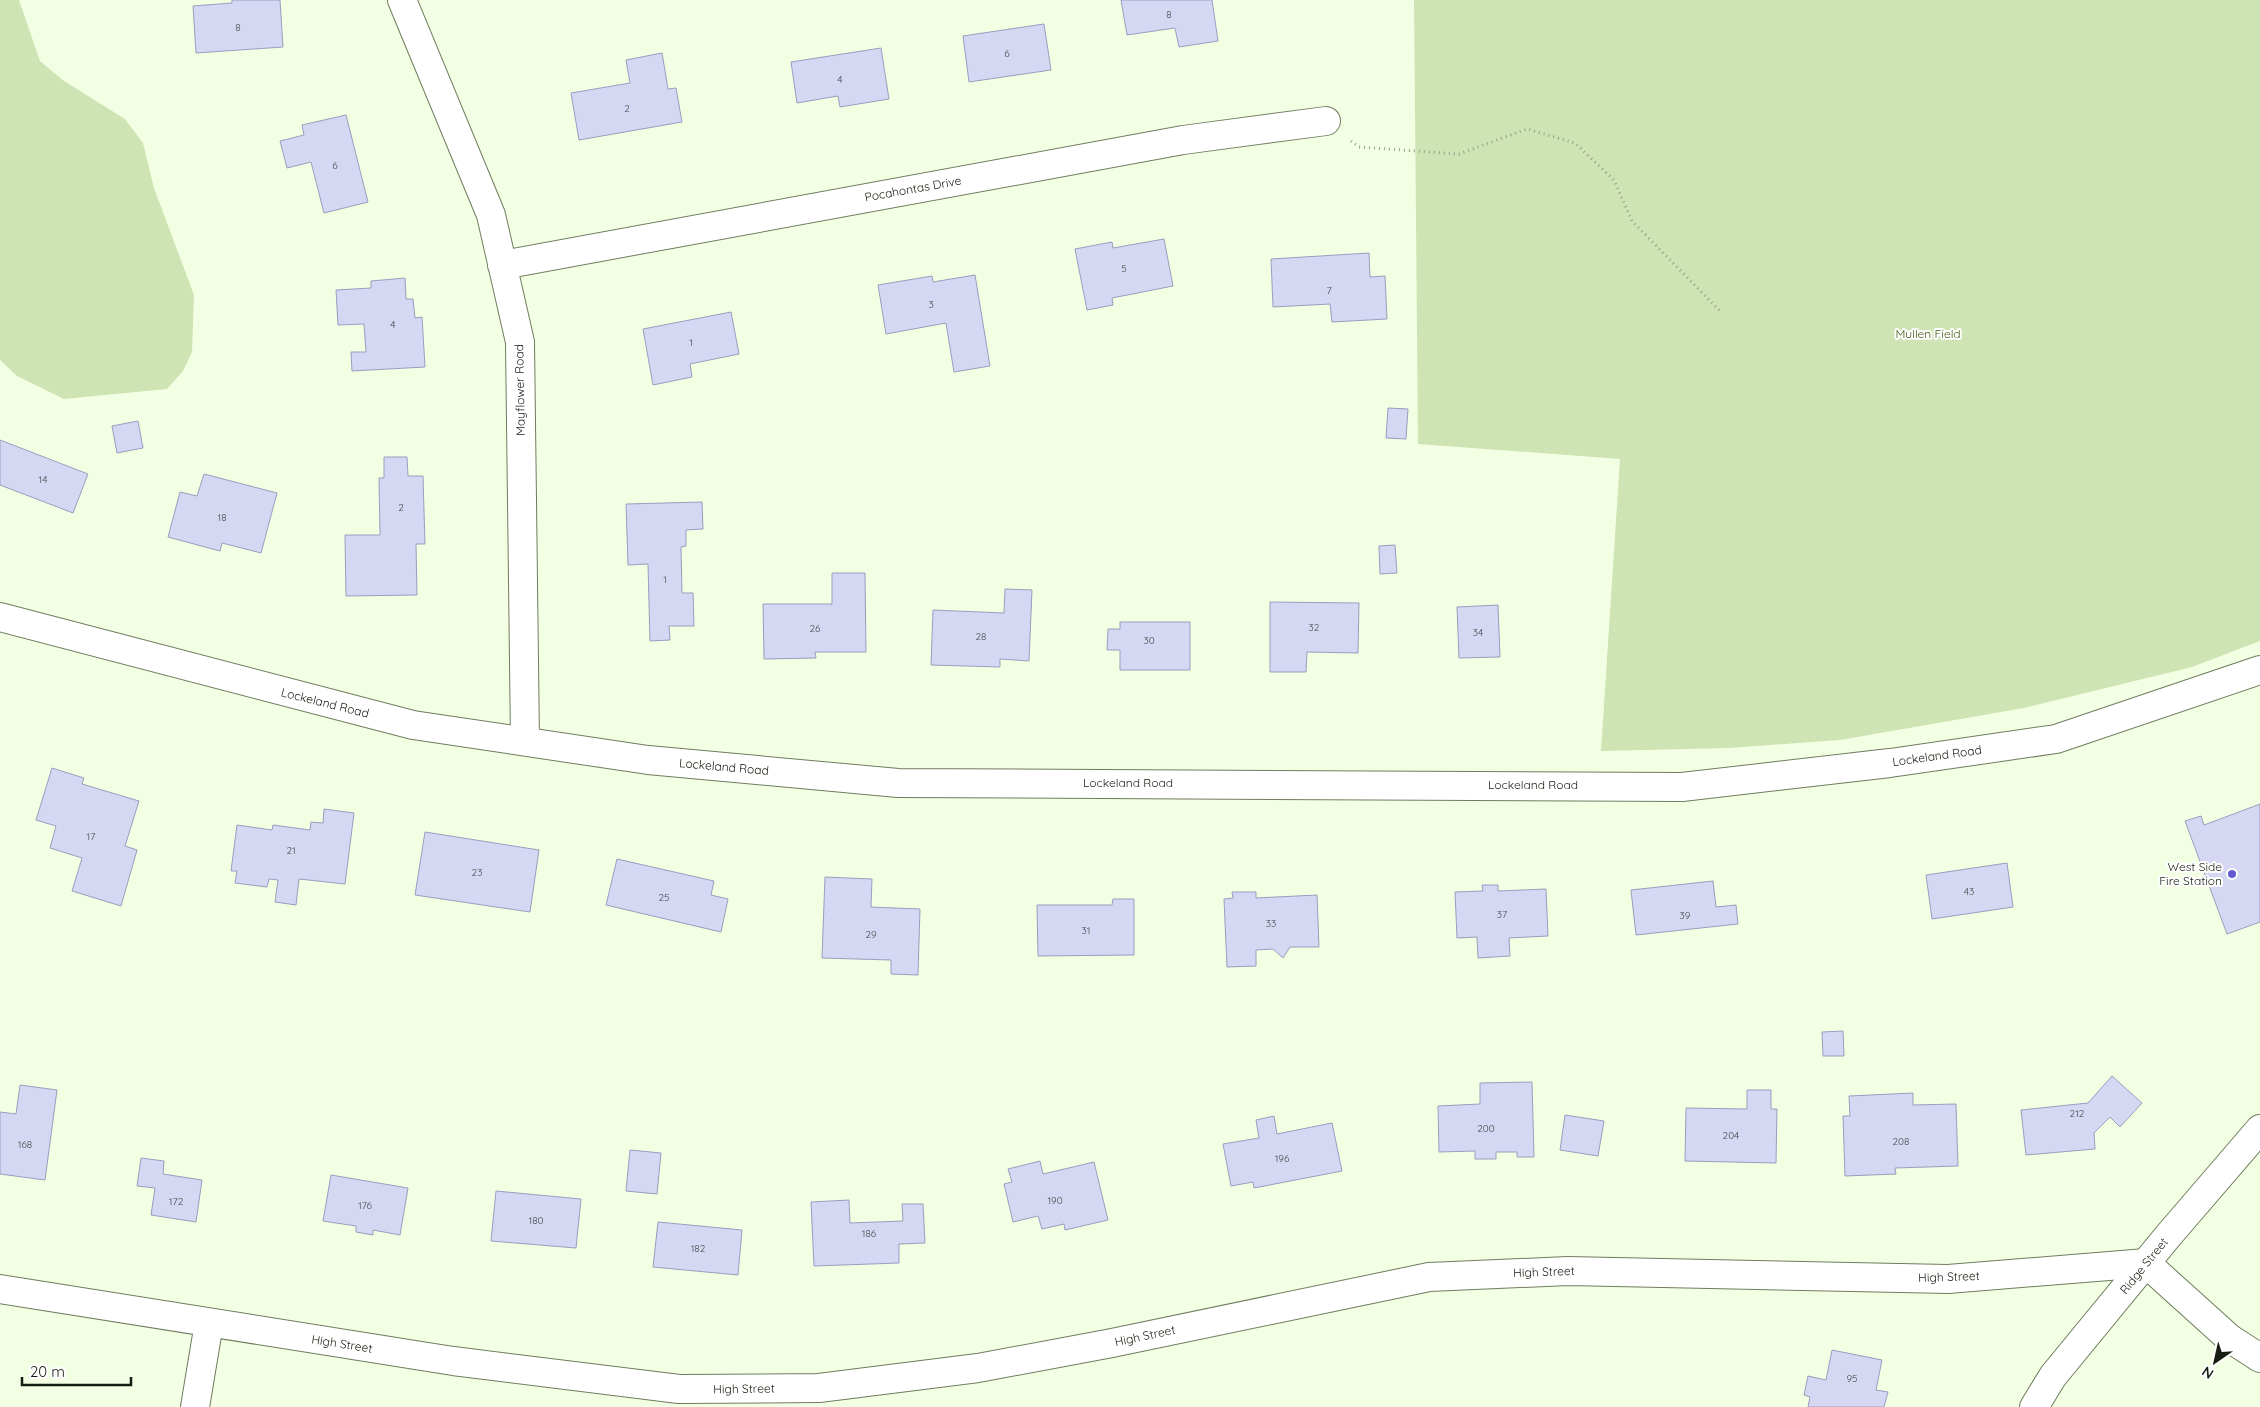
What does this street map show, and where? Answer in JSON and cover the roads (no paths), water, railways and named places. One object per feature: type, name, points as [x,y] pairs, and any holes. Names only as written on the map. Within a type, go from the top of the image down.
[{"type":"street","name":"Mayflower Road","points":[[402,0],[491,215],[520,342],[525,742]]},
{"type":"street","name":"Pocahontas Drive","points":[[502,265],[1183,140],[1326,121]]},
{"type":"street","name":"Lockeland Road","points":[[0,617],[414,725],[648,760],[898,783],[1682,786],[1890,763],[2056,739],[2260,670]]},
{"type":"street","name":"Ridge Street","points":[[2034,1407],[2053,1376],[2260,1129]]},
{"type":"street","name":"High Street","points":[[0,1289],[453,1361],[679,1389],[819,1388],[978,1368],[1112,1344],[1429,1277],[1568,1271],[1948,1279],[2146,1263]]},
{"type":"street","points":[[2146,1263],[2229,1338],[2260,1358]]},
{"type":"street","points":[[196,1407],[209,1323]]},
{"type":"place","name":"West Side Fire Station","points":[[2232,874]]},
{"type":"park label","name":"Mullen Field","points":[[1928,334]]}]
